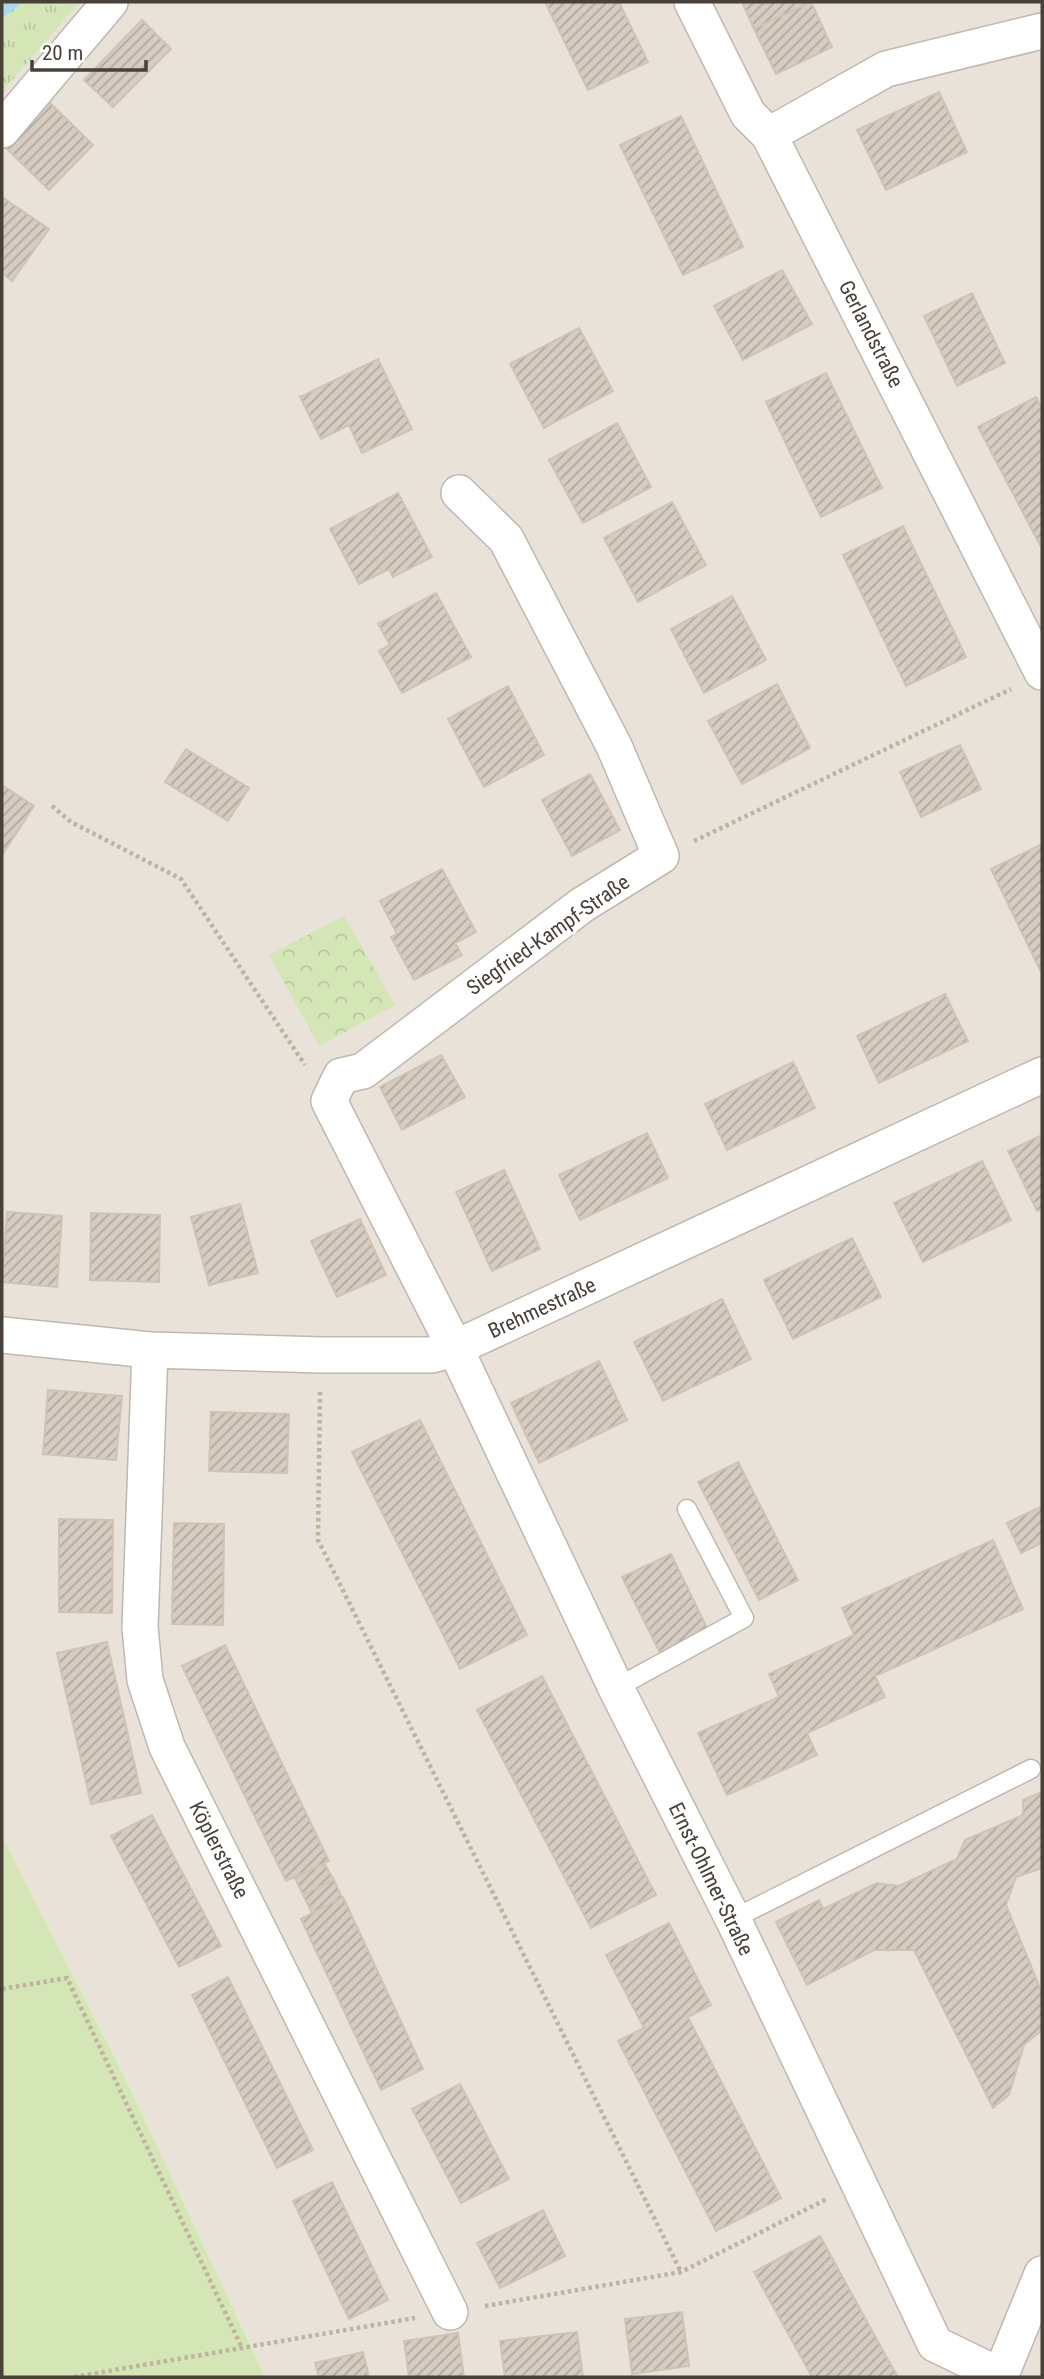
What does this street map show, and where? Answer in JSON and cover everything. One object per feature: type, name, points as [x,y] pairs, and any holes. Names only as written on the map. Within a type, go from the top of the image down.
[{"type":"street","points":[[2,130],[110,2]]},
{"type":"street","name":"Gerlandstraße","points":[[692,2],[748,114],[769,135],[1031,678]]},
{"type":"street","points":[[769,135],[886,69],[1042,31]]},
{"type":"street","points":[[459,493],[506,539],[614,746],[661,856]]},
{"type":"street","name":"Siegfried-Kampf-Straße","points":[[329,1101],[341,1076],[363,1071],[582,905],[661,856]]},
{"type":"street","name":"Brehmestraße","points":[[2,1335],[150,1350],[432,1355],[455,1348],[1042,1075]]},
{"type":"street","points":[[329,1101],[455,1348]]},
{"type":"street","name":"Ernst-Ohlmer-Straße","points":[[455,1348],[616,1688],[733,1919],[935,2344],[1001,2376]]},
{"type":"street","name":"Köplerstraße","points":[[150,1350],[140,1627],[145,1680],[167,1747],[450,2312]]},
{"type":"street","points":[[1001,2376],[1042,2274]]},
{"type":"lane","points":[[616,1688],[744,1618],[687,1509]]},
{"type":"lane","points":[[733,1919],[1031,1769]]},
{"type":"path","points":[[661,856],[1031,678]]},
{"type":"path","points":[[52,806],[71,822],[181,879],[329,1101]]},
{"type":"path","points":[[321,1355],[318,1540],[681,2272]]},
{"type":"path","points":[[2,1989],[67,1978],[242,2348]]},
{"type":"path","points":[[74,2377],[681,2272],[857,2184]]},
{"type":"shaded area","points":[[80,2],[1042,2],[1042,2377],[265,2377],[127,2082],[2,1836],[2,92]]},
{"type":"green space","points":[[2,2],[80,2],[2,92]]},
{"type":"green space","points":[[344,916],[395,1005],[319,1046],[269,955]]},
{"type":"green space","points":[[2,1836],[127,2082],[265,2377],[2,2377]]},
{"type":"building","points":[[545,2],[619,2],[648,62],[588,90]]},
{"type":"building","points":[[742,2],[811,2],[754,29]]},
{"type":"building","points":[[811,2],[832,47],[776,74],[754,29]]},
{"type":"building","points":[[142,20],[171,49],[113,107],[84,80]]},
{"type":"building","points":[[939,92],[967,152],[886,190],[857,130]]},
{"type":"building","points":[[49,102],[93,145],[49,190],[5,147]]},
{"type":"building","points":[[681,116],[743,247],[683,275],[620,145]]},
{"type":"building","points":[[2,197],[49,229],[12,281],[2,273]]},
{"type":"building","points":[[782,270],[812,324],[743,360],[714,306]]},
{"type":"building","points":[[972,293],[1005,363],[957,386],[924,316]]},
{"type":"building","points":[[579,328],[613,391],[544,428],[510,364]]},
{"type":"building","points":[[378,359],[412,429],[362,453],[349,425],[321,439],[300,397]]},
{"type":"building","points":[[826,373],[882,488],[821,517],[766,402]]},
{"type":"building","points":[[1036,397],[1042,409],[1040,545],[978,427]]},
{"type":"building","points":[[617,423],[651,487],[583,523],[549,460]]},
{"type":"building","points":[[398,493],[432,557],[393,577],[389,569],[359,584],[330,529]]},
{"type":"building","points":[[672,502],[706,565],[638,602],[604,538]]},
{"type":"building","points":[[903,526],[966,657],[906,686],[843,555]]},
{"type":"building","points":[[436,593],[471,657],[402,693],[379,651],[390,645],[378,624]]},
{"type":"building","points":[[732,596],[766,660],[704,693],[671,629]]},
{"type":"building","points":[[777,684],[810,748],[742,784],[708,721]]},
{"type":"building","points":[[508,686],[544,755],[484,787],[448,719]]},
{"type":"building","points":[[960,745],[981,789],[921,817],[900,772]]},
{"type":"building","points":[[186,749],[249,788],[228,821],[165,782]]},
{"type":"building","points":[[590,774],[620,830],[572,856],[542,800]]},
{"type":"building","points":[[2,785],[34,806],[2,855]]},
{"type":"building","points":[[1042,844],[1042,974],[991,869]]},
{"type":"building","points":[[442,869],[476,932],[455,943],[462,955],[414,980],[391,937],[397,934],[380,901]]},
{"type":"building","points":[[945,994],[968,1041],[879,1083],[857,1036]]},
{"type":"building","points":[[441,1055],[465,1097],[402,1130],[380,1087]]},
{"type":"building","points":[[793,1062],[815,1108],[727,1150],[705,1104]]},
{"type":"building","points":[[647,1133],[668,1178],[580,1220],[559,1175]]},
{"type":"building","points":[[1042,1135],[1042,1208],[1037,1211],[1008,1151]]},
{"type":"building","points":[[982,1161],[1011,1220],[923,1262],[894,1203]]},
{"type":"building","points":[[504,1170],[540,1249],[492,1271],[456,1192]]},
{"type":"building","points":[[240,1204],[258,1273],[209,1285],[191,1217]]},
{"type":"building","points":[[7,1212],[62,1216],[57,1287],[2,1282]]},
{"type":"building","points":[[91,1213],[160,1215],[159,1282],[90,1280]]},
{"type":"building","points":[[360,1219],[386,1275],[337,1297],[311,1241]]},
{"type":"building","points":[[852,1238],[881,1297],[793,1339],[764,1280]]},
{"type":"building","points":[[722,1299],[751,1359],[663,1401],[634,1342]]},
{"type":"building","points":[[599,1361],[627,1420],[539,1463],[511,1403]]},
{"type":"building","points":[[48,1390],[122,1396],[116,1460],[43,1454]]},
{"type":"building","points":[[211,1412],[289,1414],[287,1473],[209,1471]]},
{"type":"building","points":[[420,1420],[527,1635],[460,1669],[352,1452]]},
{"type":"building","points":[[738,1462],[798,1580],[759,1600],[698,1482]]},
{"type":"building","points":[[1042,1506],[1042,1543],[1021,1553],[1007,1523]]},
{"type":"building","points":[[59,1519],[113,1520],[112,1613],[59,1612]]},
{"type":"building","points":[[174,1523],[224,1524],[223,1625],[172,1624]]},
{"type":"building","points":[[993,1540],[1023,1609],[875,1676],[885,1697],[807,1733],[817,1755],[727,1795],[698,1733],[779,1697],[769,1674],[854,1635],[842,1608]]},
{"type":"building","points":[[671,1554],[710,1634],[662,1657],[622,1577]]},
{"type":"building","points":[[107,1642],[141,1793],[91,1804],[57,1653]]},
{"type":"building","points":[[225,1645],[329,1861],[286,1881],[182,1666]]},
{"type":"building","points":[[542,1676],[656,1895],[591,1928],[477,1710]]},
{"type":"building","points":[[1042,1792],[1042,1868],[1016,1877],[1006,1905],[1042,1993],[1042,2030],[1024,2045],[1009,2095],[993,2108],[914,1950],[874,1950],[807,1985],[776,1922],[819,1900],[823,1909],[877,1883],[899,1886],[957,1859],[965,1840],[1023,1815],[1023,1800]]},
{"type":"building","points":[[152,1815],[221,1946],[179,1967],[111,1836]]},
{"type":"building","points":[[324,1863],[334,1880],[303,1895],[295,1878]]},
{"type":"building","points":[[334,1880],[342,1898],[312,1913],[303,1895]]},
{"type":"building","points":[[343,1897],[423,2069],[381,2090],[301,1919]]},
{"type":"building","points":[[669,1923],[711,2005],[688,2017],[781,2198],[716,2231],[618,2041],[644,2028],[606,1955]]},
{"type":"building","points":[[228,1977],[313,2150],[277,2168],[192,1995]]},
{"type":"building","points":[[460,2084],[509,2179],[461,2203],[412,2109]]},
{"type":"building","points":[[332,2182],[388,2300],[349,2319],[293,2201]]},
{"type":"building","points":[[543,2210],[565,2256],[500,2288],[477,2243]]},
{"type":"building","points":[[820,2236],[898,2377],[812,2377],[754,2272]]},
{"type":"building","points":[[682,2312],[689,2366],[632,2374],[625,2319]]},
{"type":"building","points":[[577,2332],[583,2377],[505,2377],[500,2341]]},
{"type":"building","points":[[458,2333],[464,2377],[409,2377],[404,2341]]},
{"type":"building","points":[[363,2352],[369,2377],[319,2377],[315,2363]]},
{"type":"waterway","points":[[2,12],[15,2]]}]
